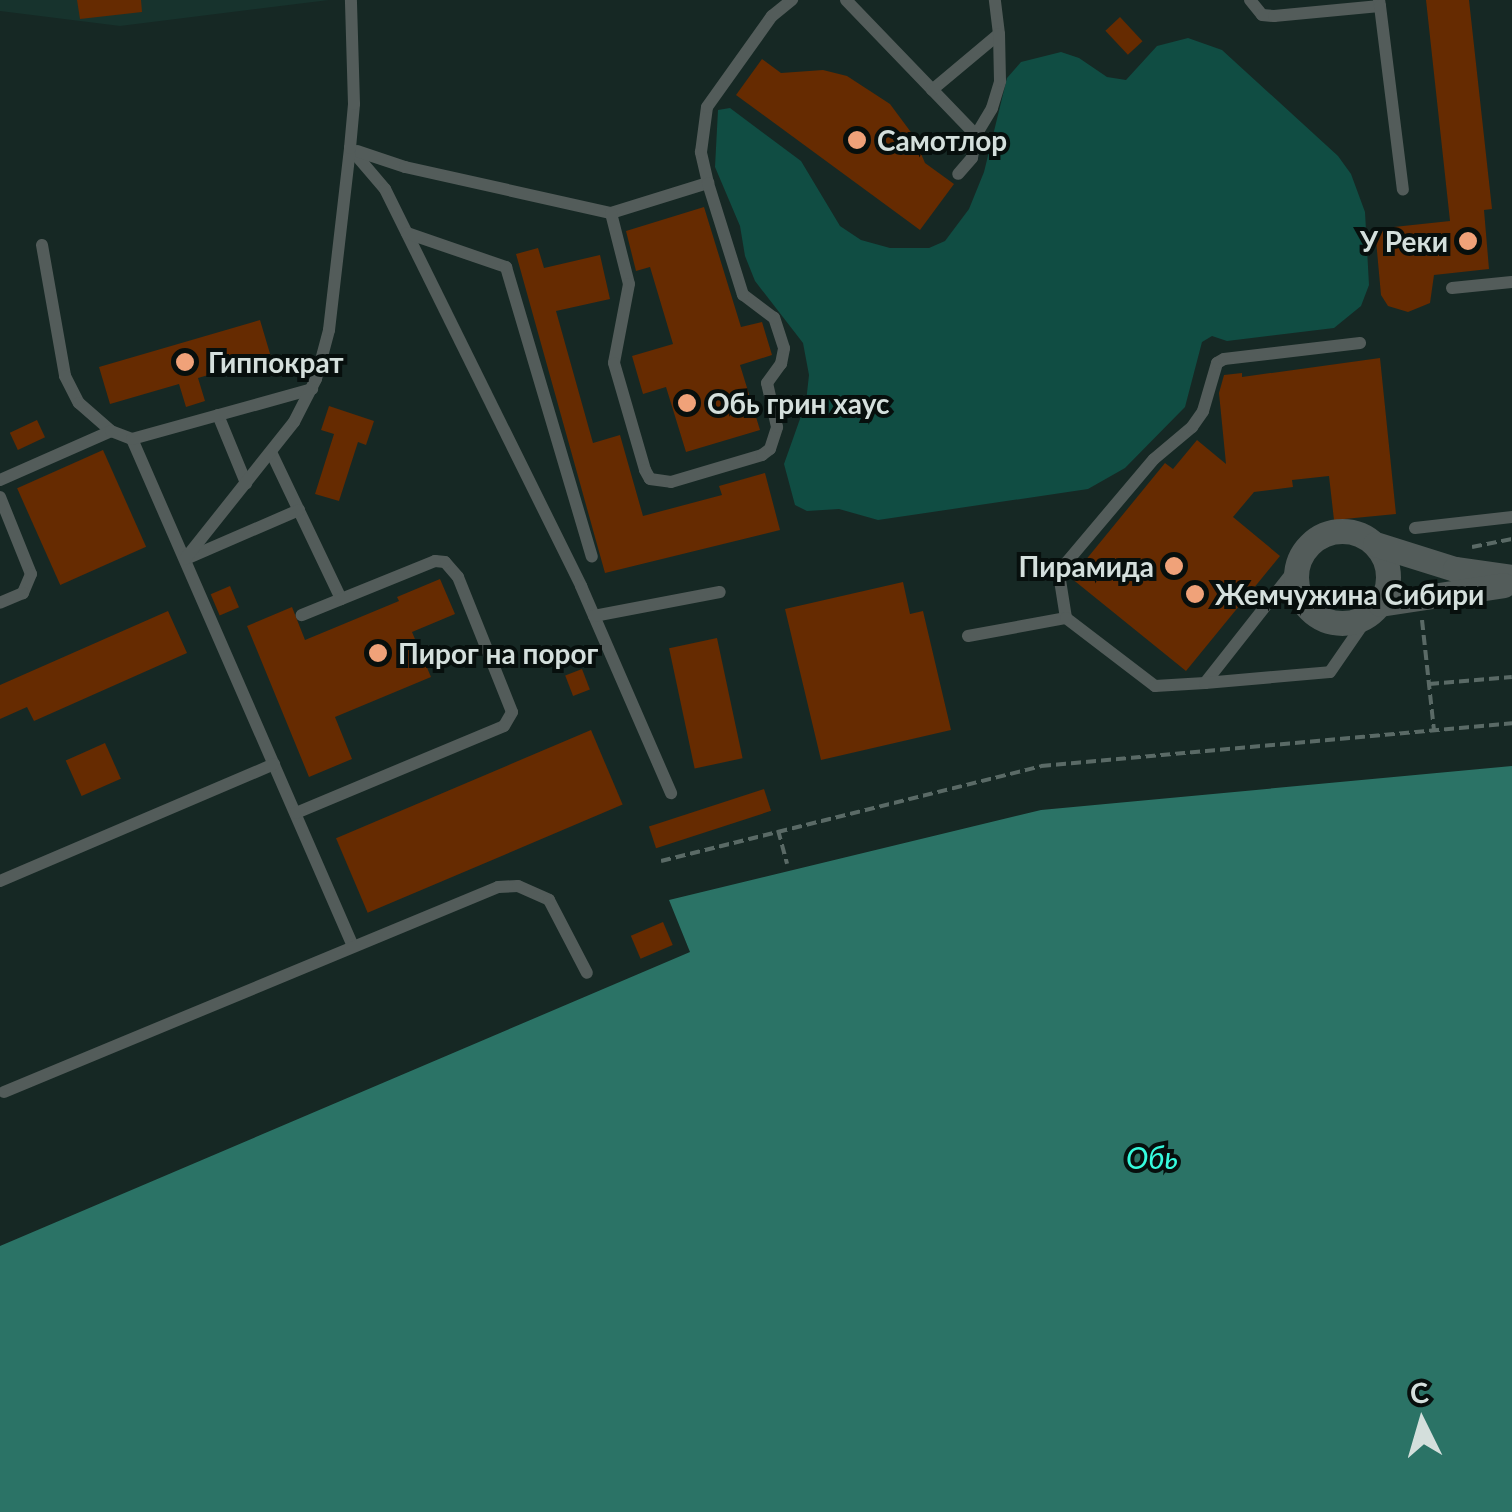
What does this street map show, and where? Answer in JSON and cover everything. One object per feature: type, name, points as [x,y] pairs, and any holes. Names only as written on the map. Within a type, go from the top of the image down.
[{"type":"street","points":[[1337,531],[1351,532],[1443,566],[1512,580],[1376,609],[1344,624],[1316,616],[1299,593],[1298,565],[1312,542],[1337,531]]},
{"type":"street","points":[[1375,544],[1388,566],[1389,580],[1376,609]]},
{"type":"lane","points":[[185,559],[272,452],[312,389],[330,330],[354,104],[351,0]]},
{"type":"lane","points":[[611,212],[629,284],[614,362],[645,470],[660,484],[762,455],[770,449],[778,427],[767,383],[784,357],[784,348],[774,318],[743,295],[702,152],[708,107],[772,16],[792,0]]},
{"type":"lane","points":[[846,0],[976,135]]},
{"type":"lane","points":[[958,174],[972,158],[976,135],[992,108],[1000,81],[995,0]]},
{"type":"lane","points":[[1250,0],[1262,14],[1274,16],[1380,3],[1403,190]]},
{"type":"lane","points":[[932,90],[999,34]]},
{"type":"lane","points":[[350,148],[405,167],[611,212],[708,183]]},
{"type":"lane","points":[[350,148],[375,172],[407,233],[560,542],[672,792]]},
{"type":"lane","points":[[407,233],[506,267],[592,556]]},
{"type":"lane","points":[[42,245],[65,376],[78,403],[111,431],[132,439],[312,389]]},
{"type":"lane","points":[[1452,288],[1512,282]]},
{"type":"lane","points":[[1360,343],[1224,359],[1217,364],[1203,411],[1192,427],[1154,459],[1066,564],[1060,580],[1066,618],[1155,686],[1330,672],[1376,609]]},
{"type":"lane","points":[[218,415],[246,483]]},
{"type":"lane","points":[[0,480],[111,431]]},
{"type":"lane","points":[[132,439],[352,944]]},
{"type":"lane","points":[[272,452],[341,599]]},
{"type":"lane","points":[[0,497],[30,574],[23,592],[0,603]]},
{"type":"lane","points":[[185,559],[298,510]]},
{"type":"lane","points":[[1415,528],[1512,516]]},
{"type":"lane","points":[[560,542],[585,533]]},
{"type":"lane","points":[[296,813],[504,726],[512,712],[458,577],[445,562],[435,561],[302,616]]},
{"type":"lane","points":[[1205,682],[1298,565]]},
{"type":"lane","points":[[594,616],[720,592]]},
{"type":"lane","points":[[968,636],[1066,618]]},
{"type":"lane","points":[[0,881],[274,764]]},
{"type":"lane","points":[[4,1092],[478,892],[518,886],[549,900],[558,910],[587,974]]},
{"type":"path","points":[[1420,598],[1434,730]]},
{"type":"path","points":[[1429,684],[1512,677]]},
{"type":"path","points":[[660,861],[1042,766],[1512,722]]},
{"type":"path","points":[[778,830],[787,864]]},
{"type":"shaded area","points":[[0,0],[329,0],[120,26],[0,11]]},
{"type":"shaded area","points":[[1188,38],[1222,50],[1338,156],[1351,174],[1365,212],[1369,285],[1361,306],[1334,328],[1227,341],[1212,336],[1202,342],[1185,407],[1125,468],[1088,489],[878,520],[839,509],[807,511],[795,505],[784,464],[806,402],[809,375],[803,343],[755,281],[745,256],[740,226],[715,167],[718,110],[730,108],[801,161],[840,226],[861,240],[890,248],[929,248],[945,241],[969,209],[984,172],[1007,78],[1021,62],[1061,52],[1079,58],[1107,77],[1126,80],[1157,46]]},
{"type":"water","name":"Обь","points":[[1512,766],[1512,1512],[0,1512],[0,1246],[690,952],[669,900],[1041,810]]},
{"type":"building","points":[[77,0],[141,0],[142,12],[80,19]]},
{"type":"building","points":[[1426,0],[1469,0],[1492,209],[1484,210],[1489,269],[1434,275],[1430,303],[1408,312],[1388,306],[1381,295],[1375,229],[1450,221]]},
{"type":"building","points":[[1120,17],[1143,41],[1128,55],[1105,31]]},
{"type":"building","name":"Самотлор","points":[[762,59],[781,73],[823,70],[847,76],[890,104],[913,135],[925,163],[954,184],[920,230],[736,95]]},
{"type":"building","points":[[704,207],[741,327],[762,322],[772,355],[740,365],[760,430],[686,452],[666,387],[643,394],[632,356],[673,344],[650,267],[636,271],[626,231]]},
{"type":"building","points":[[538,248],[544,268],[600,255],[610,299],[556,311],[593,443],[620,435],[643,516],[722,495],[719,486],[765,473],[780,530],[605,573],[516,254]]},
{"type":"building","name":"Гиппократ","points":[[260,320],[271,357],[198,378],[205,401],[186,407],[179,384],[110,404],[99,367]]},
{"type":"building","points":[[1380,358],[1396,514],[1334,520],[1329,476],[1292,480],[1293,487],[1254,492],[1233,517],[1280,556],[1186,671],[1071,578],[1165,463],[1173,469],[1197,440],[1226,464],[1219,393],[1224,375],[1242,373],[1242,377]]},
{"type":"building","points":[[329,406],[374,421],[366,445],[358,442],[339,501],[315,494],[334,434],[321,430]]},
{"type":"building","points":[[37,420],[45,437],[18,450],[10,433]]},
{"type":"building","points":[[103,450],[146,547],[60,585],[17,488]]},
{"type":"building","points":[[440,579],[455,614],[412,632],[431,677],[335,717],[352,759],[309,777],[247,626],[292,607],[305,640],[399,601],[397,597]]},
{"type":"building","points":[[903,582],[910,614],[923,611],[951,730],[821,760],[785,609]]},
{"type":"building","points":[[230,586],[239,607],[220,615],[211,594]]},
{"type":"building","points":[[168,611],[187,653],[34,721],[27,707],[0,719],[0,685]]},
{"type":"building","points":[[717,638],[743,758],[695,768],[669,648]]},
{"type":"building","points":[[582,669],[590,690],[573,696],[565,675]]},
{"type":"building","points":[[591,730],[623,805],[368,913],[336,838]]},
{"type":"building","points":[[105,743],[121,779],[82,796],[66,760]]},
{"type":"building","points":[[764,789],[771,811],[656,848],[649,826]]},
{"type":"building","points":[[663,922],[673,945],[641,959],[631,936]]},
{"type":"place","name":"Самотлор","points":[[857,140]]},
{"type":"place","name":"У Реки","points":[[1468,241]]},
{"type":"place","name":"Гиппократ","points":[[185,362]]},
{"type":"place","name":"Обь грин хаус","points":[[687,403]]},
{"type":"place","name":"Пирамида","points":[[1174,566]]},
{"type":"place","name":"Жемчужина Сибири","points":[[1195,594]]},
{"type":"place","name":"Пирог на порог","points":[[378,653]]}]
